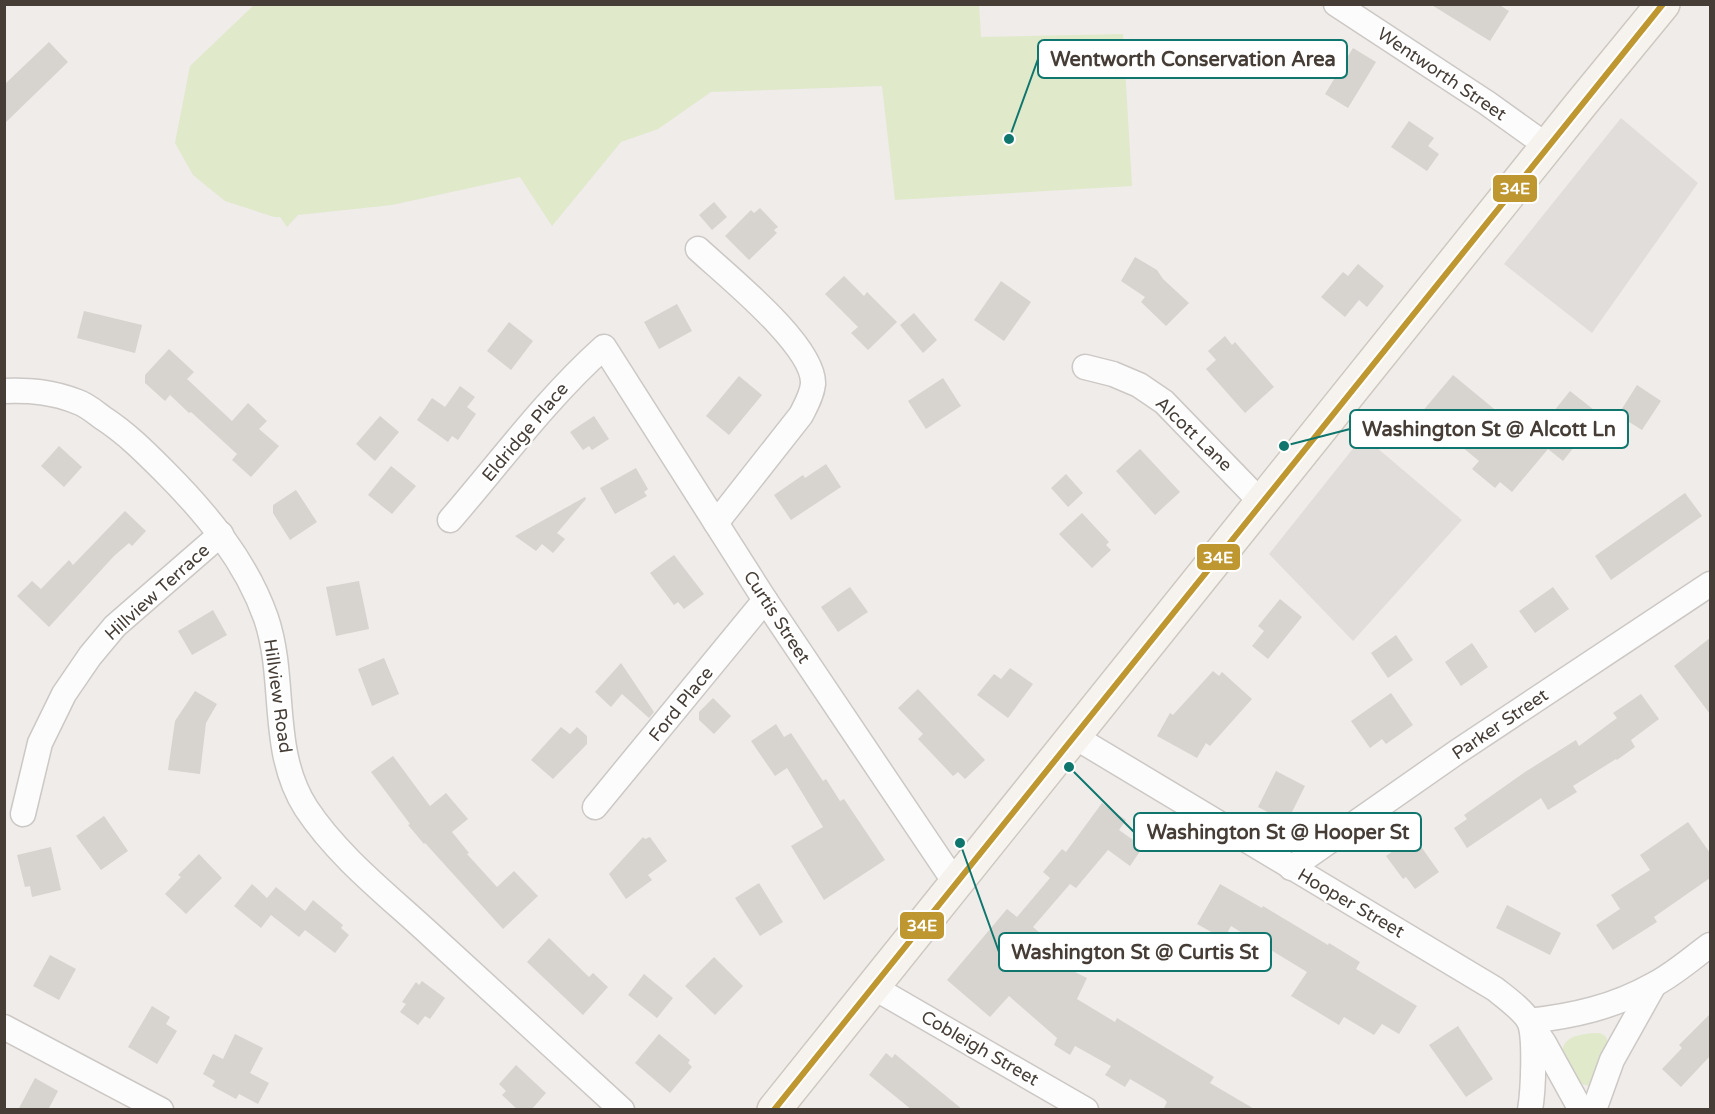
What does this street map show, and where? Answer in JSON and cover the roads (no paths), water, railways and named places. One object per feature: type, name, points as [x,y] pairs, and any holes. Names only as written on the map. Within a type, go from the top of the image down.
[{"type":"main road","points":[[774,1110],[1075,737],[1261,501],[1663,4]]},
{"type":"street","name":"Wentworth Street","points":[[1336,4],[1487,103],[1547,146]]},
{"type":"street","points":[[698,249],[789,337],[803,354],[813,384],[809,400],[801,415],[716,523]]},
{"type":"street","name":"Curtis Street","points":[[604,347],[765,600],[956,884]]},
{"type":"street","name":"Eldridge Place","points":[[450,520],[536,415],[563,385],[604,347]]},
{"type":"street","name":"Alcott Lane","points":[[1085,368],[1113,374],[1139,385],[1164,402],[1261,501]]},
{"type":"street","name":"Hillview Road","points":[[4,391],[34,390],[80,402],[126,433],[196,503],[221,534],[240,564],[266,619],[273,651],[284,755],[305,806],[321,828],[367,877],[622,1110]]},
{"type":"street","name":"Hillview Terrace","points":[[24,814],[40,742],[64,694],[90,656],[115,626],[221,534]]},
{"type":"street","name":"Parker Street","points":[[1291,868],[1457,752],[1710,584]]},
{"type":"street","name":"Ford Place","points":[[596,807],[765,600]]},
{"type":"street","name":"Hooper Street","points":[[1075,737],[1291,868],[1489,984],[1513,1003],[1529,1021],[1544,1043],[1581,1110]]},
{"type":"street","points":[[1530,1110],[1533,1052],[1529,1021],[1571,1016],[1600,1009],[1654,985],[1710,945]]},
{"type":"street","points":[[1594,1110],[1612,1060],[1654,985]]},
{"type":"street","name":"Cobleigh Street","points":[[873,987],[1086,1110]]},
{"type":"street","points":[[4,1028],[161,1110]]},
{"type":"place","name":"Wentworth Conservation Area","points":[[1009,139]]},
{"type":"place","name":"Washington St @ Alcott Ln","points":[[1284,446]]},
{"type":"place","name":"Washington St @ Hooper St","points":[[1069,767]]},
{"type":"place","name":"Washington St @ Curtis St","points":[[960,843]]}]
